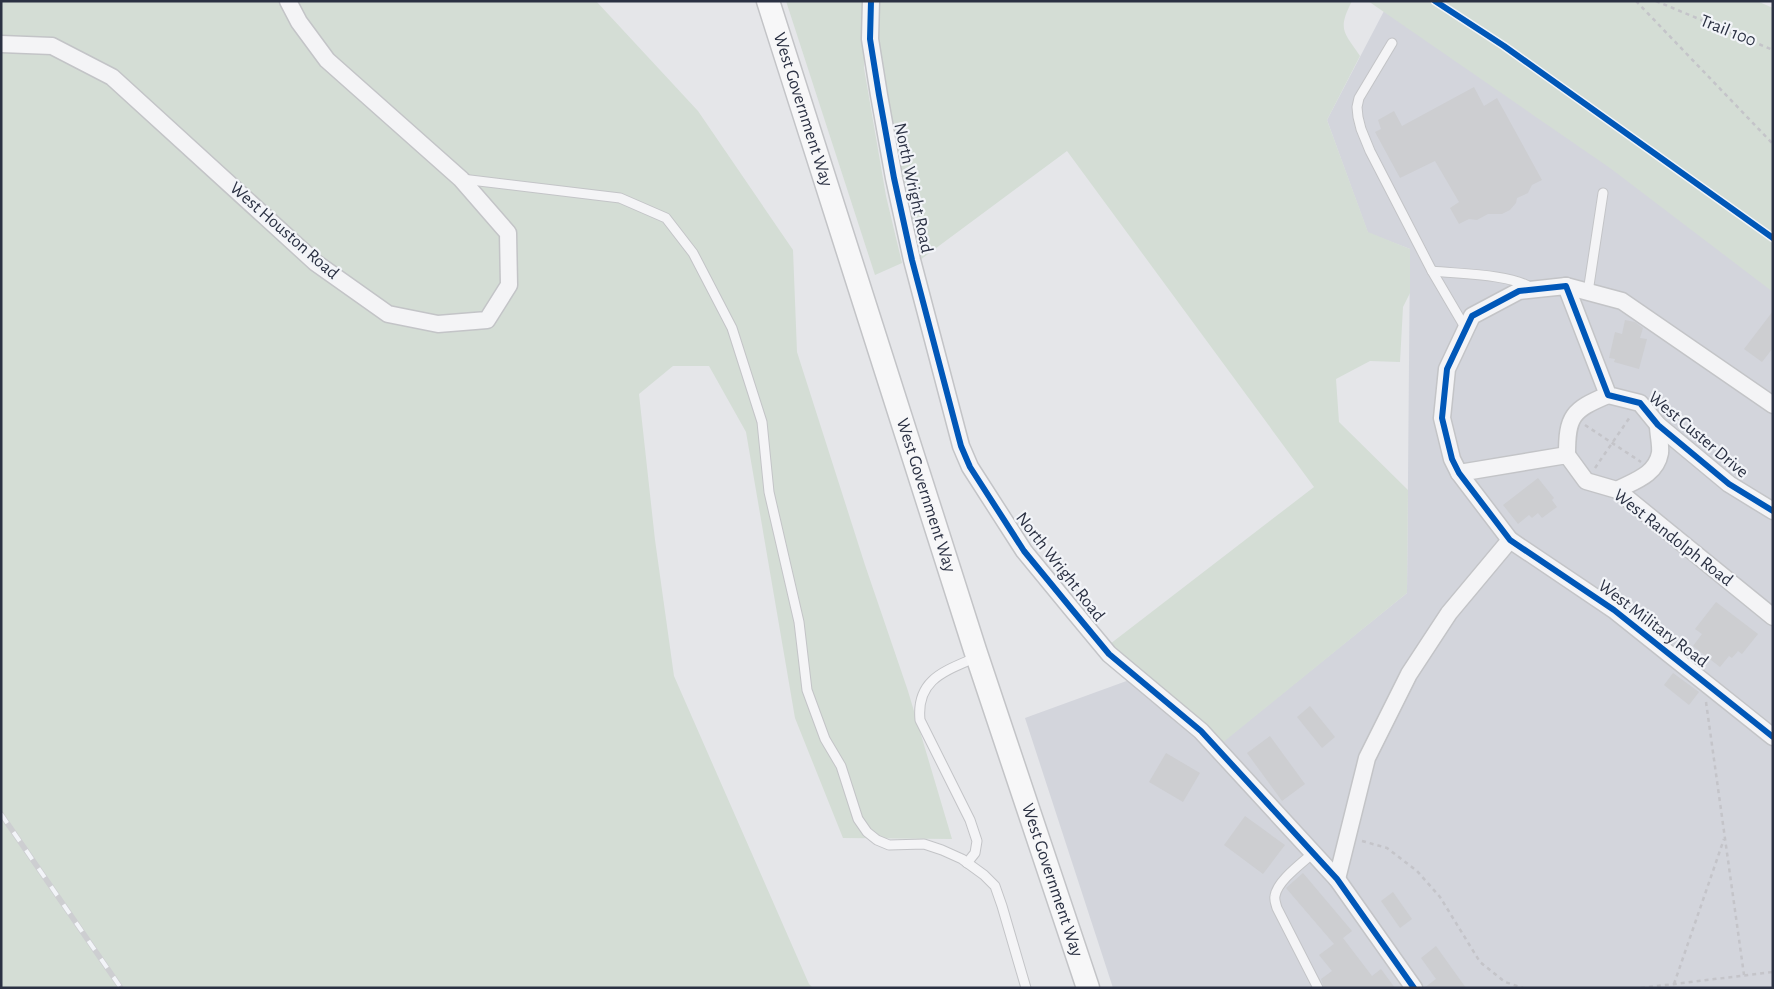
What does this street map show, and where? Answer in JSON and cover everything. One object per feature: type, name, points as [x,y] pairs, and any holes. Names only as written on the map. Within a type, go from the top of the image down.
[{"type":"main road","name":"West Government Way","points":[[768,1],[977,657],[1088,988]]},
{"type":"street","name":"West Houston Road","points":[[1,44],[52,46],[112,76],[316,263],[388,314],[438,324],[487,320],[509,285],[508,233],[461,178],[326,60],[299,22],[288,1]]},
{"type":"street","name":"North Wright Road","points":[[871,1],[870,39],[878,95],[894,178],[912,260],[958,436],[970,467],[1024,551],[1110,654],[1201,731],[1313,853],[1337,880],[1414,988]]},
{"type":"street","points":[[1566,286],[1608,395],[1584,405],[1573,417],[1567,432],[1567,455],[1586,481]]},
{"type":"street","points":[[1469,322],[1519,291],[1566,286],[1622,301],[1773,405]]},
{"type":"street","name":"West Military Road","points":[[1469,322],[1447,368],[1442,418],[1452,460],[1459,473],[1510,540],[1614,610],[1773,737]]},
{"type":"street","name":"West Custer Drive","points":[[1608,395],[1640,403],[1658,425],[1729,484],[1773,511]]},
{"type":"street","points":[[1617,490],[1649,474],[1653,470],[1660,453],[1658,425]]},
{"type":"street","points":[[1459,473],[1567,455]]},
{"type":"street","name":"West Randolph Road","points":[[1586,481],[1617,490],[1773,617]]},
{"type":"street","points":[[1337,880],[1367,758],[1409,674],[1450,613],[1510,540]]},
{"type":"lane","points":[[1392,43],[1359,98],[1357,107],[1361,129],[1370,151],[1432,271],[1469,322]]},
{"type":"lane","points":[[461,178],[620,198],[666,218],[693,253],[732,328],[762,422],[769,492],[798,622],[807,690],[825,739],[840,766],[858,820],[867,832],[877,840],[889,844],[924,844],[967,862],[984,875],[994,886],[1002,906],[1026,988]]},
{"type":"lane","points":[[1588,292],[1603,192]]},
{"type":"lane","points":[[1432,271],[1496,278],[1527,285],[1533,290]]},
{"type":"lane","points":[[967,862],[975,853],[977,842],[970,820],[920,720],[918,706],[926,687],[933,679],[945,671],[977,657]]},
{"type":"lane","points":[[1313,853],[1286,878],[1277,889],[1274,898],[1277,908],[1318,988]]},
{"type":"path","points":[[1636,1],[1773,144]]},
{"type":"path","points":[[1586,481],[1640,403]]},
{"type":"path","points":[[1573,417],[1653,470]]},
{"type":"path","points":[[1704,681],[1744,975]]},
{"type":"path","points":[[1348,837],[1387,848],[1417,871],[1440,897],[1480,962],[1505,982],[1523,988]]},
{"type":"path","points":[[1674,984],[1725,838]]},
{"type":"path","points":[[1641,988],[1773,972]]},
{"type":"shaded area","points":[[1,1],[596,1],[698,111],[793,250],[797,352],[865,565],[908,691],[952,839],[843,838],[795,718],[746,432],[709,366],[673,366],[639,394],[655,540],[674,676],[809,984],[813,988],[1,988]]},
{"type":"shaded area","points":[[786,1],[864,1],[864,68],[886,196],[902,263],[875,275]]},
{"type":"shaded area","points":[[876,1],[1352,1],[1345,18],[1344,30],[1360,56],[1327,120],[1368,232],[1410,249],[1410,293],[1403,307],[1400,362],[1370,361],[1336,379],[1339,422],[1408,490],[1407,593],[1221,744],[1110,644],[1314,487],[1067,151],[920,260],[876,41]]},
{"type":"shaded area","points":[[1368,1],[1757,1],[1773,8],[1773,292],[1610,168]]},
{"type":"shaded area","points":[[1384,11],[1558,116],[1773,254],[1773,988],[1113,988],[1025,718],[1132,679],[1210,752],[1407,593],[1410,249],[1368,233],[1327,120]]},
{"type":"building","points":[[1474,87],[1484,106],[1497,98],[1542,180],[1532,185],[1528,193],[1517,198],[1516,203],[1510,210],[1502,214],[1488,214],[1477,220],[1469,219],[1459,224],[1450,208],[1459,202],[1435,161],[1400,178],[1375,132],[1381,129],[1378,120],[1394,111],[1402,126]]},
{"type":"building","points":[[1773,311],[1773,348],[1762,362],[1744,349]]},
{"type":"building","points":[[1625,320],[1635,322],[1643,328],[1640,338],[1647,339],[1639,369],[1614,362],[1615,359],[1609,358],[1615,332],[1622,334]]},
{"type":"building","points":[[1538,478],[1554,498],[1552,500],[1557,507],[1542,518],[1538,513],[1532,518],[1529,515],[1518,524],[1503,505]]},
{"type":"building","points":[[1716,602],[1758,634],[1742,654],[1738,651],[1732,658],[1729,656],[1720,667],[1693,646],[1702,634],[1695,629]]},
{"type":"building","points":[[1673,673],[1699,692],[1689,705],[1664,685]]},
{"type":"building","points":[[1310,706],[1335,737],[1322,748],[1297,717]]},
{"type":"building","points":[[1270,736],[1305,784],[1282,801],[1247,753]]},
{"type":"building","points":[[1166,753],[1200,773],[1183,802],[1149,782]]},
{"type":"building","points":[[1245,816],[1285,845],[1263,874],[1224,845]]},
{"type":"building","points":[[1303,873],[1352,931],[1343,938],[1372,976],[1381,969],[1395,988],[1324,988],[1321,979],[1332,971],[1319,955],[1334,944],[1286,888]]},
{"type":"building","points":[[1393,892],[1412,919],[1400,928],[1381,901]]},
{"type":"building","points":[[1436,946],[1466,988],[1424,988],[1436,979],[1421,958]]},
{"type":"railway","points":[[1,814],[121,988]]},
{"type":"cycle path","points":[[871,1],[870,39],[894,178],[912,260],[961,446],[970,467],[1024,551],[1109,654],[1201,731],[1337,879],[1414,988]]},
{"type":"cycle path","points":[[1435,1],[1504,46],[1773,238]]},
{"type":"cycle path","points":[[1773,511],[1729,484],[1658,425],[1640,403],[1608,395],[1566,286],[1519,291],[1472,316],[1447,369],[1442,418],[1452,459],[1459,473],[1510,540],[1614,610],[1773,737]]}]
